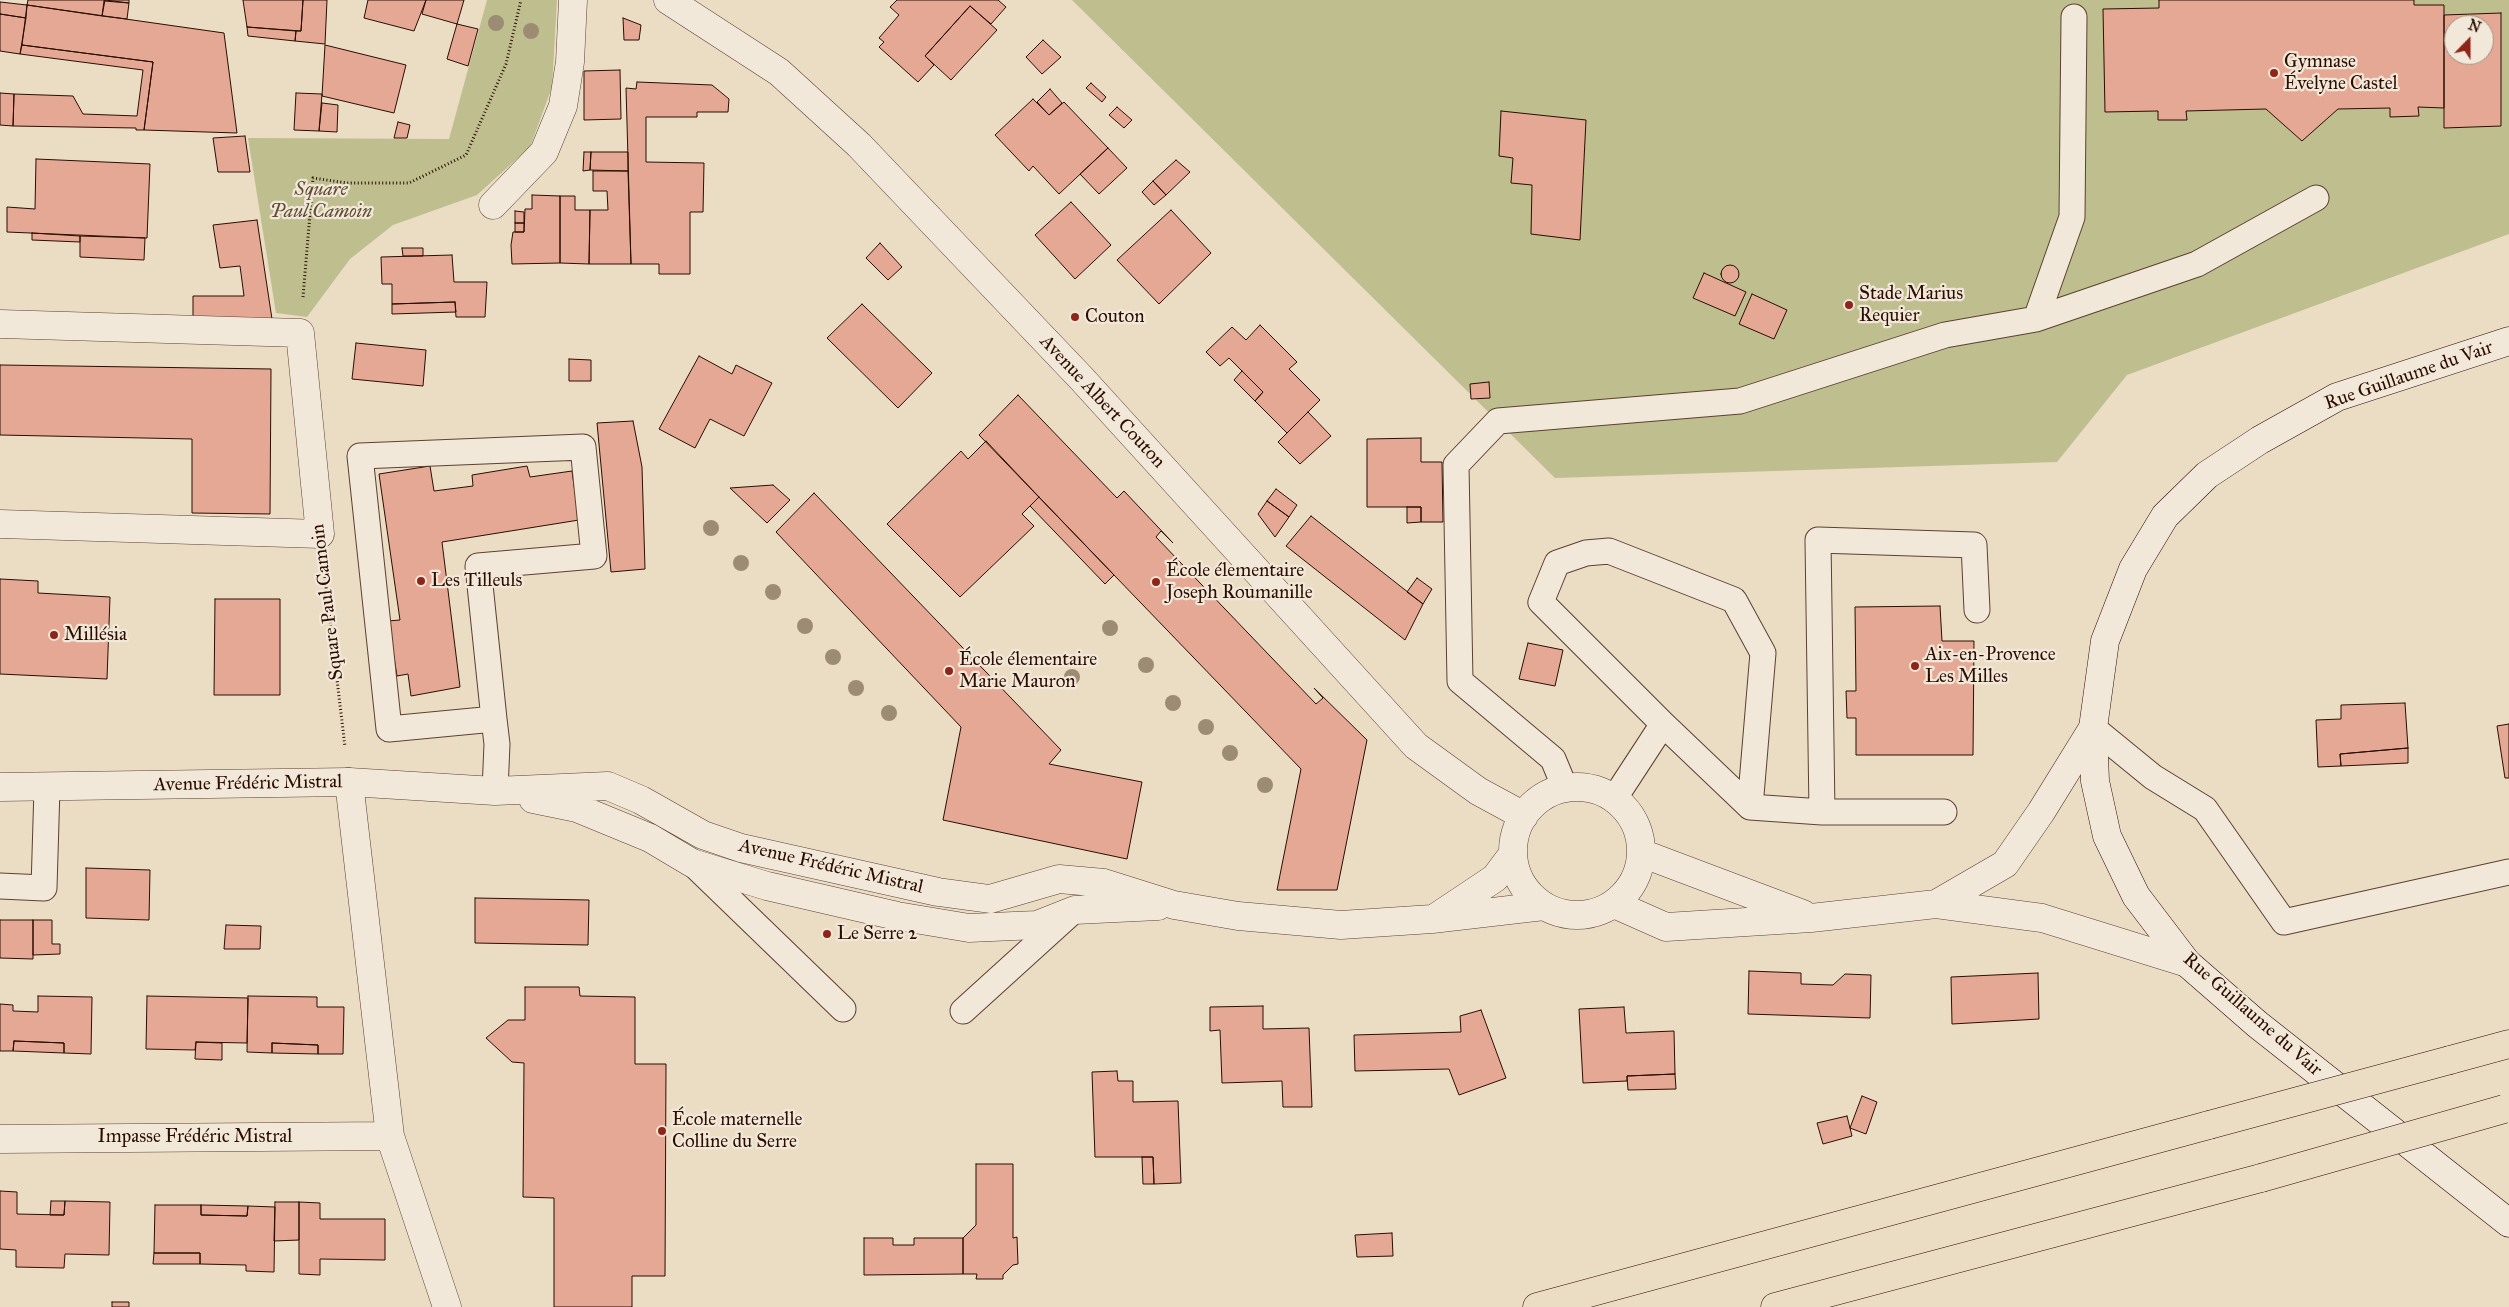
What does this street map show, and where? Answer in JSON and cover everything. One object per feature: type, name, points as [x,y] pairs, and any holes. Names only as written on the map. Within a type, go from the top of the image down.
[{"type":"highway","points":[[1537,1307],[2509,1044]]},
{"type":"highway","points":[[1775,1307],[2261,1178],[2507,1109]]},
{"type":"street","points":[[493,205],[544,152],[563,106],[570,62],[572,0]]},
{"type":"street","name":"Avenue Albert Couton","points":[[668,0],[779,72],[858,145],[1089,387],[1416,746],[1478,791],[1524,816]]},
{"type":"street","points":[[0,324],[300,333]]},
{"type":"street","name":"Square Paul Camoin","points":[[300,333],[320,534]]},
{"type":"street","name":"Rue Guillaume du Vair","points":[[2509,342],[2337,397],[2260,440],[2207,474],[2166,516],[2133,569],[2105,641],[2093,728],[2095,781],[2107,836],[2136,896],[2188,963],[2257,1024],[2509,1224]]},
{"type":"street","points":[[0,524],[320,534]]},
{"type":"street","points":[[1936,904],[2005,864],[2042,812],[2093,728]]},
{"type":"street","points":[[349,782],[390,1136],[447,1307]]},
{"type":"street","name":"Avenue Frédéric Mistral","points":[[0,787],[47,788],[349,782],[495,791],[608,786],[641,800],[703,835],[741,848],[938,892],[990,899],[1059,879],[1104,883],[1174,905],[1238,916],[1341,926],[1432,920],[1544,906]]},
{"type":"street","points":[[1583,787],[1600,791],[1614,799],[1632,820],[1638,833],[1642,853],[1638,873],[1628,890],[1614,904],[1597,912],[1579,915],[1560,913],[1544,906],[1528,892],[1518,874],[1513,854],[1515,834],[1524,816],[1535,803],[1549,794],[1565,788],[1583,787]]},
{"type":"street","name":"Avenue Frédéric Mistral","points":[[495,791],[577,808],[650,838],[692,863],[767,886],[897,916],[969,928],[1038,925],[1075,910],[1174,905]]},
{"type":"street","points":[[1642,853],[1811,918]]},
{"type":"street","name":"Avenue Frédéric Mistral","points":[[1432,920],[1495,878],[1513,854]]},
{"type":"street","points":[[1614,904],[1666,927],[1811,918],[1936,904],[2042,918],[2188,963]]},
{"type":"street","name":"Impasse Frédéric Mistral","points":[[0,1139],[390,1136]]},
{"type":"lane","points":[[2036,319],[2072,217],[2074,17]]},
{"type":"lane","points":[[1565,788],[1553,759],[1460,681],[1456,465],[1498,421],[1740,401],[1944,335],[2036,319],[2197,264],[2316,198]]},
{"type":"lane","points":[[494,720],[389,729],[360,456],[583,447],[594,556],[478,566],[494,720],[496,744],[495,791]]},
{"type":"lane","points":[[1822,812],[1818,540],[1974,545],[1976,610]]},
{"type":"lane","points":[[1750,807],[1764,653],[1734,600],[1609,551],[1586,553],[1557,563],[1541,602],[1663,724],[1750,807],[1822,812],[1944,812]]},
{"type":"lane","points":[[1614,799],[1663,724]]},
{"type":"lane","points":[[2093,728],[2153,777],[2204,809],[2284,922],[2509,872]]},
{"type":"lane","points":[[0,886],[44,888],[47,788]]},
{"type":"lane","points":[[692,863],[843,1009]]},
{"type":"lane","points":[[963,1011],[1075,910]]},
{"type":"path","points":[[300,333],[313,178],[347,183],[409,184],[466,155],[506,64],[521,0]]},
{"type":"path","name":"Square Paul Camoin","points":[[320,534],[349,782]]},
{"type":"green space","name":"Square Paul Camoin","points":[[487,0],[557,0],[552,87],[530,147],[477,195],[393,225],[350,259],[307,317],[276,313],[248,138],[449,139]]},
{"type":"green space","name":"Stade Marius Requier","points":[[1072,0],[2509,0],[2509,234],[2127,375],[2057,462],[1555,478]]},
{"type":"building","points":[[28,0],[105,0],[102,16],[27,5]]},
{"type":"building","points":[[105,0],[129,0],[129,3]]},
{"type":"building","points":[[243,0],[303,0],[301,31],[247,27]]},
{"type":"building","points":[[303,0],[327,0],[325,44],[295,41],[296,31],[301,31]]},
{"type":"building","points":[[368,0],[426,0],[414,31],[364,18]]},
{"type":"building","points":[[426,0],[464,0],[457,24],[422,14]]},
{"type":"building","points":[[897,0],[998,0],[1006,7],[991,24],[970,6],[925,56],[934,65],[918,82],[879,47],[884,42],[879,38],[899,15],[890,7]]},
{"type":"building","name":"Gymnase Évelyne Castel","points":[[2159,0],[2414,0],[2414,5],[2444,5],[2444,108],[2418,107],[2419,116],[2390,117],[2390,108],[2338,109],[2302,141],[2266,109],[2186,111],[2187,120],[2158,120],[2158,111],[2105,112],[2103,9],[2159,8]]},
{"type":"building","points":[[104,1],[129,3],[127,19],[102,16]]},
{"type":"building","points":[[0,2],[27,5],[26,18],[0,14]]},
{"type":"building","points":[[27,5],[224,33],[237,133],[144,130],[153,62],[22,45]]},
{"type":"building","points":[[970,6],[997,30],[951,80],[925,56]]},
{"type":"building","points":[[2501,13],[2501,126],[2444,128],[2444,65],[2494,65],[2494,15],[2444,15]]},
{"type":"building","points":[[0,14],[26,18],[20,54],[0,51]]},
{"type":"building","points":[[623,18],[641,25],[639,40],[624,40]]},
{"type":"building","points":[[457,24],[478,29],[468,66],[447,59]]},
{"type":"building","points":[[247,27],[296,31],[295,41],[248,36]]},
{"type":"building","points":[[1043,40],[1061,57],[1042,74],[1026,57]]},
{"type":"building","points":[[22,45],[153,62],[144,130],[136,130],[136,128],[13,126],[14,94],[73,96],[83,114],[137,116],[143,70],[20,54]]},
{"type":"building","points":[[325,45],[406,65],[394,113],[322,96]]},
{"type":"building","points":[[620,70],[621,119],[584,120],[584,71]]},
{"type":"building","points":[[637,82],[712,85],[729,99],[728,112],[697,112],[697,117],[646,117],[646,162],[704,163],[703,212],[690,212],[690,274],[659,274],[659,264],[631,264],[626,88],[636,89]]},
{"type":"building","points":[[1091,83],[1106,97],[1102,102],[1086,88]]},
{"type":"building","points":[[1050,89],[1062,103],[1049,115],[1037,102]]},
{"type":"building","points":[[0,93],[14,94],[13,126],[0,125]]},
{"type":"building","points":[[296,93],[322,94],[319,131],[294,130]]},
{"type":"building","points":[[1033,99],[1049,115],[1064,102],[1108,148],[1059,194],[1033,166],[1029,171],[995,135]]},
{"type":"building","points":[[322,103],[338,105],[337,132],[319,131]]},
{"type":"building","points":[[1117,107],[1132,120],[1124,128],[1109,115]]},
{"type":"building","points":[[1501,111],[1586,120],[1580,240],[1531,234],[1532,185],[1511,183],[1513,158],[1499,156]]},
{"type":"building","points":[[398,122],[410,125],[407,138],[394,138]]},
{"type":"building","points":[[245,136],[250,172],[218,172],[213,138]]},
{"type":"building","points":[[1108,148],[1127,168],[1099,194],[1080,174]]},
{"type":"building","points":[[584,152],[591,152],[590,170],[583,171]]},
{"type":"building","points":[[591,152],[628,152],[628,171],[590,170]]},
{"type":"building","points":[[36,159],[150,164],[147,238],[7,232],[7,207],[35,209]]},
{"type":"building","points":[[1176,160],[1190,172],[1166,195],[1153,181]]},
{"type":"building","points":[[593,171],[628,171],[631,264],[589,264],[590,210],[608,210],[607,191],[593,191]]},
{"type":"building","points":[[1153,181],[1166,195],[1154,205],[1142,192]]},
{"type":"building","points":[[532,195],[560,196],[560,263],[512,264],[511,245],[513,232],[524,232],[525,209],[532,209]]},
{"type":"building","points":[[560,196],[575,196],[575,210],[590,210],[589,264],[560,263]]},
{"type":"building","points":[[1071,202],[1111,245],[1075,279],[1035,235]]},
{"type":"building","points":[[1171,210],[1211,253],[1159,304],[1117,260]]},
{"type":"building","points":[[515,211],[524,212],[524,223],[515,223]]},
{"type":"building","points":[[257,220],[272,319],[193,318],[193,296],[244,296],[240,266],[220,268],[213,225]]},
{"type":"building","points":[[515,223],[524,223],[524,232],[515,232]]},
{"type":"building","points":[[32,233],[80,236],[80,242],[32,240]]},
{"type":"building","points":[[80,236],[145,238],[144,260],[80,257]]},
{"type":"building","points":[[880,243],[902,267],[888,280],[866,258]]},
{"type":"building","points":[[402,248],[423,248],[423,256],[403,256]]},
{"type":"building","points":[[452,255],[454,282],[487,282],[485,317],[456,317],[455,302],[392,304],[392,284],[382,284],[381,257]]},
{"type":"building","points":[[1726,265],[1734,265],[1739,270],[1737,281],[1726,283],[1721,278],[1721,270]]},
{"type":"building","points":[[1704,273],[1746,292],[1735,316],[1693,298]]},
{"type":"building","points":[[1752,294],[1787,310],[1774,339],[1739,324]]},
{"type":"building","points":[[455,302],[456,312],[392,314],[392,304]]},
{"type":"building","points":[[862,304],[932,373],[898,408],[827,338]]},
{"type":"building","points":[[1260,325],[1297,362],[1289,369],[1320,400],[1287,433],[1255,401],[1263,392],[1229,358],[1220,366],[1206,352],[1232,327],[1246,340]]},
{"type":"building","points":[[356,343],[426,350],[423,386],[352,379]]},
{"type":"building","points":[[699,356],[732,374],[736,365],[772,383],[744,436],[710,419],[695,448],[659,429]]},
{"type":"building","points":[[569,359],[591,360],[591,381],[569,381]]},
{"type":"building","points":[[0,365],[271,369],[270,514],[192,513],[192,439],[0,435]]},
{"type":"building","points":[[1242,371],[1263,392],[1255,401],[1234,380]]},
{"type":"building","points":[[1489,382],[1490,398],[1471,399],[1470,384]]},
{"type":"building","points":[[1018,395],[1117,498],[1124,491],[1173,543],[1161,531],[1156,537],[1316,704],[1323,698],[1314,688],[1367,740],[1337,890],[1277,890],[1301,769],[979,435]]},
{"type":"building","points":[[1308,412],[1331,436],[1300,464],[1278,442]]},
{"type":"building","points":[[633,421],[642,467],[645,569],[611,572],[597,423]]},
{"type":"building","points":[[1421,438],[1421,462],[1442,462],[1443,522],[1421,522],[1421,507],[1367,507],[1367,439]]},
{"type":"building","points":[[986,441],[1039,497],[1022,514],[1034,526],[960,597],[887,524],[961,451],[968,459]]},
{"type":"building","name":"Les Tilleuls","points":[[430,466],[434,491],[473,486],[472,475],[527,466],[530,477],[572,471],[579,520],[442,542],[460,687],[411,696],[408,674],[397,676],[388,621],[400,620],[379,474]]},
{"type":"building","points":[[773,485],[790,500],[767,523],[730,488]]},
{"type":"building","points":[[1276,489],[1297,505],[1289,517],[1267,501]]},
{"type":"building","points":[[814,493],[1061,750],[1049,764],[1142,782],[1127,859],[943,820],[961,727],[776,532]]},
{"type":"building","points":[[1039,497],[1114,575],[1105,584],[1030,506]]},
{"type":"building","points":[[1267,501],[1289,517],[1275,537],[1258,514]]},
{"type":"building","points":[[1407,507],[1421,507],[1421,522],[1407,523]]},
{"type":"building","points":[[1311,516],[1423,604],[1405,640],[1286,546]]},
{"type":"building","points":[[1417,578],[1432,589],[1423,604],[1407,592]]},
{"type":"building","name":"Millésia","points":[[0,579],[38,581],[38,593],[110,597],[107,679],[0,674]]},
{"type":"building","points":[[215,599],[280,599],[280,695],[214,695]]},
{"type":"building","name":"Aix-en-Provence Les Milles","points":[[1940,606],[1942,641],[1974,641],[1973,755],[1856,755],[1856,718],[1847,718],[1846,691],[1856,691],[1855,607]]},
{"type":"building","points":[[1528,643],[1563,650],[1555,686],[1519,679]]},
{"type":"building","points":[[2405,703],[2408,748],[2340,754],[2341,766],[2318,767],[2316,720],[2341,719],[2341,705]]},
{"type":"building","points":[[2509,724],[2509,778],[2505,778],[2497,726]]},
{"type":"building","points":[[2408,748],[2408,763],[2341,766],[2340,754]]},
{"type":"building","points":[[86,868],[150,870],[149,920],[86,918]]},
{"type":"building","points":[[475,898],[589,900],[588,945],[475,943]]},
{"type":"building","points":[[0,920],[33,920],[33,959],[0,958]]},
{"type":"building","points":[[33,920],[52,920],[52,944],[60,944],[60,954],[33,955]]},
{"type":"building","points":[[226,925],[261,926],[260,949],[224,949]]},
{"type":"building","points":[[1749,971],[1801,973],[1801,984],[1833,985],[1845,974],[1871,975],[1870,1018],[1748,1014]]},
{"type":"building","points":[[2038,973],[2039,1019],[1952,1024],[1951,977]]},
{"type":"building","points":[[525,987],[579,987],[580,996],[635,997],[635,1064],[666,1064],[665,1276],[632,1276],[632,1307],[554,1307],[554,1198],[523,1197],[524,1063],[512,1062],[486,1038],[508,1020],[525,1020]]},
{"type":"building","points":[[38,996],[92,997],[91,1054],[64,1053],[64,1043],[14,1041],[13,1051],[0,1051],[0,1004],[13,1005],[13,1011],[38,1012]]},
{"type":"building","points":[[147,996],[248,998],[247,1043],[196,1042],[195,1050],[146,1049]]},
{"type":"building","points":[[248,996],[317,997],[317,1007],[344,1007],[343,1054],[318,1054],[318,1045],[272,1043],[272,1053],[247,1052]]},
{"type":"building","points":[[1263,1006],[1263,1029],[1309,1028],[1312,1107],[1283,1107],[1282,1081],[1222,1083],[1220,1030],[1210,1031],[1210,1007]]},
{"type":"building","points":[[1624,1007],[1626,1033],[1674,1031],[1675,1074],[1627,1076],[1627,1081],[1583,1083],[1579,1009]]},
{"type":"building","points":[[1481,1010],[1506,1078],[1459,1095],[1449,1069],[1355,1071],[1354,1035],[1461,1032],[1460,1016]]},
{"type":"building","points":[[14,1041],[64,1043],[64,1053],[13,1051]]},
{"type":"building","points":[[196,1042],[222,1043],[222,1060],[195,1059]]},
{"type":"building","points":[[272,1043],[318,1045],[318,1054],[272,1053]]},
{"type":"building","points":[[1117,1071],[1118,1081],[1133,1081],[1133,1102],[1178,1101],[1181,1183],[1154,1184],[1153,1157],[1095,1157],[1092,1072]]},
{"type":"building","points":[[1675,1074],[1676,1089],[1628,1090],[1627,1076]]},
{"type":"building","points":[[1862,1096],[1877,1102],[1866,1134],[1850,1128]]},
{"type":"building","points":[[1847,1116],[1852,1136],[1823,1144],[1817,1123]]},
{"type":"building","points":[[1142,1157],[1153,1157],[1154,1184],[1143,1184]]},
{"type":"building","points":[[976,1164],[1013,1164],[1013,1238],[1017,1237],[1018,1264],[1013,1265],[1003,1275],[1003,1279],[976,1279],[977,1274],[963,1274],[963,1238],[976,1225]]},
{"type":"building","points":[[0,1191],[17,1192],[17,1214],[64,1215],[65,1201],[110,1202],[109,1255],[65,1254],[64,1268],[16,1267],[16,1250],[0,1249]]},
{"type":"building","points":[[51,1201],[65,1201],[64,1215],[50,1215]]},
{"type":"building","points":[[275,1202],[299,1202],[299,1240],[274,1241]]},
{"type":"building","points":[[299,1202],[320,1203],[320,1219],[385,1219],[385,1260],[320,1259],[320,1275],[299,1274]]},
{"type":"building","points":[[155,1205],[201,1205],[201,1215],[247,1216],[248,1206],[275,1207],[274,1272],[246,1271],[246,1265],[200,1264],[200,1253],[154,1253]]},
{"type":"building","points":[[201,1205],[248,1206],[247,1216],[201,1215]]},
{"type":"building","points":[[1392,1233],[1393,1256],[1357,1257],[1355,1235]]},
{"type":"building","points":[[864,1238],[893,1238],[893,1245],[914,1245],[914,1238],[963,1238],[963,1274],[864,1275]]},
{"type":"building","points":[[154,1253],[200,1253],[200,1264],[153,1264]]},
{"type":"building","points":[[112,1302],[129,1302],[129,1307],[112,1307]]},
{"type":"place","name":"Gymnase Évelyne Castel","points":[[2274,73]]},
{"type":"place","name":"Stade Marius Requier","points":[[1849,305]]},
{"type":"place","name":"Couton","points":[[1075,317]]},
{"type":"place","name":"Les Tilleuls","points":[[421,581]]},
{"type":"place","name":"École élementaire Joseph Roumanille","points":[[1156,582]]},
{"type":"place","name":"Millésia","points":[[54,635]]},
{"type":"place","name":"Aix-en-Provence Les Milles","points":[[1915,666]]},
{"type":"place","name":"École élementaire Marie Mauron","points":[[949,671]]},
{"type":"place","name":"Le Serre 2","points":[[827,934]]},
{"type":"place","name":"École maternelle Colline du Serre","points":[[662,1131]]}]
